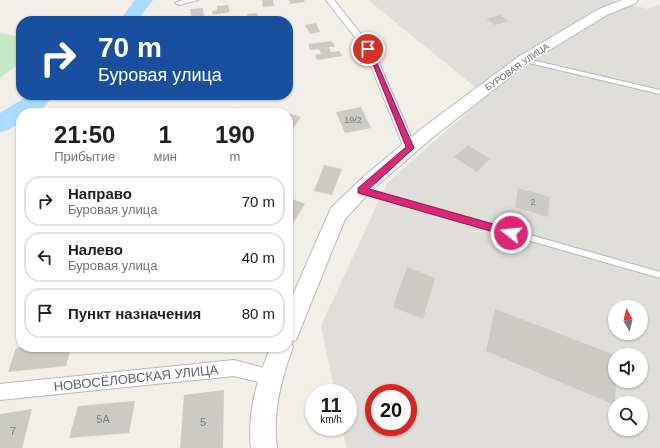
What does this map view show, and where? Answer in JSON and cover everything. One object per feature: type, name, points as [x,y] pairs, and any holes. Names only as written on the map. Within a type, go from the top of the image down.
[{"type":"street","points":[[179,3],[194,0]]},
{"type":"street","points":[[330,0],[368,49],[410,148]]},
{"type":"street","name":"БУРОВАЯ УЛИЦА","points":[[293,320],[338,214],[361,190],[410,148],[524,60],[604,12],[632,0]]},
{"type":"street","points":[[264,448],[262,433],[270,377],[280,352]]},
{"type":"street","name":"НОВОСЁЛОВСКАЯ УЛИЦА","points":[[0,392],[234,368],[270,377]]},
{"type":"lane","points":[[524,60],[660,92]]},
{"type":"lane","points":[[361,190],[660,275]]},
{"type":"shaded area","points":[[368,0],[610,0],[648,9],[660,4],[660,448],[347,448],[344,436],[357,436],[357,384],[333,384],[321,326],[387,183],[486,96]]},
{"type":"green space","points":[[0,33],[16,36],[16,66],[0,78]]},
{"type":"building","points":[[262,0],[273,0],[274,6],[263,7]]},
{"type":"building","points":[[289,0],[304,0],[305,2],[290,4]]},
{"type":"building","points":[[228,5],[230,12],[213,15],[212,11],[217,10],[217,6]]},
{"type":"building","points":[[203,8],[204,16],[191,16],[190,9]]},
{"type":"building","points":[[257,13],[258,16],[247,16],[247,14]]},
{"type":"building","points":[[500,15],[509,21],[495,25],[486,19]]},
{"type":"building","points":[[316,23],[320,32],[310,34],[305,25]]},
{"type":"building","points":[[332,41],[335,47],[329,47],[331,52],[339,51],[342,56],[317,60],[315,55],[321,54],[319,49],[310,50],[308,44]]},
{"type":"building","points":[[361,107],[371,128],[345,133],[336,112]]},
{"type":"building","points":[[293,115],[301,117],[293,129]]},
{"type":"building","points":[[468,145],[490,159],[477,172],[454,157]]},
{"type":"building","points":[[324,165],[342,169],[332,195],[314,191]]},
{"type":"building","points":[[518,188],[550,197],[548,217],[515,207]]},
{"type":"building","points":[[293,199],[305,204],[293,223]]},
{"type":"building","points":[[407,267],[435,278],[423,319],[393,307]]},
{"type":"building","points":[[495,309],[608,352],[608,388],[616,388],[615,396],[608,396],[608,402],[486,351]]},
{"type":"building","points":[[16,348],[16,352],[70,352],[66,366],[8,372]]},
{"type":"building","points":[[224,390],[223,448],[180,448],[184,395]]},
{"type":"building","points":[[135,401],[129,433],[69,438],[78,406]]},
{"type":"building","points":[[32,409],[22,448],[0,448],[0,414]]},
{"type":"waterway","points":[[132,16],[144,0]]},
{"type":"waterway","points":[[26,108],[37,100]]},
{"type":"waterway","points":[[0,124],[16,114]]},
{"type":"route","points":[[368,49],[410,148],[361,190],[511,233]]}]
